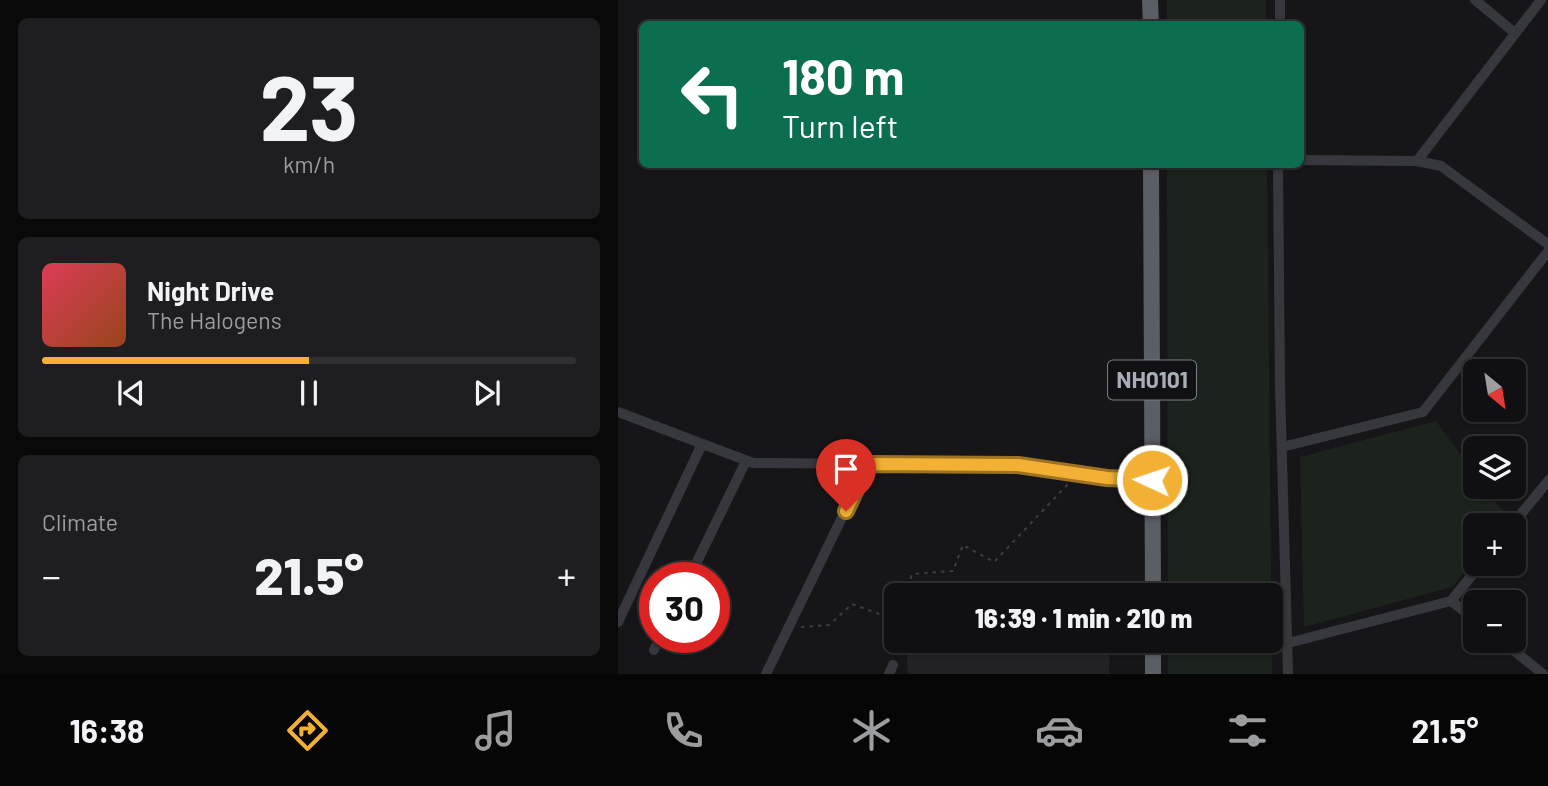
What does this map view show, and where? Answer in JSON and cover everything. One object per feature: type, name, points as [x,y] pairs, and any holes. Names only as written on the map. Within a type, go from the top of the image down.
[{"type":"highway","points":[[1150,0],[1151,21]]},
{"type":"highway","name":"NH0101","points":[[1151,168],[1153,583]]},
{"type":"highway","points":[[1153,653],[1153,674]]},
{"type":"street","points":[[1280,0],[1280,21]]},
{"type":"street","points":[[1475,0],[1515,33]]},
{"type":"street","points":[[1417,161],[1541,0]]},
{"type":"street","points":[[1282,447],[1422,412],[1548,248],[1441,166],[1417,161],[1304,160]]},
{"type":"street","points":[[1278,168],[1288,674]]},
{"type":"street","points":[[618,412],[753,463],[1018,465],[1078,474],[1152,480]]},
{"type":"street","points":[[618,622],[702,444]]},
{"type":"street","points":[[697,562],[746,461]]},
{"type":"street","points":[[766,674],[868,464]]},
{"type":"street","points":[[1522,513],[1548,480]]},
{"type":"street","points":[[1288,643],[1451,601],[1471,576]]},
{"type":"street","points":[[1451,601],[1463,610]]},
{"type":"street","points":[[1517,653],[1543,674]]},
{"type":"path","points":[[910,583],[912,575],[953,571],[963,545],[994,562],[1078,474]]},
{"type":"path","points":[[789,627],[829,625],[852,604],[884,613]]},
{"type":"shaded area","points":[[1167,0],[1266,0],[1266,21],[1167,21]]},
{"type":"shaded area","points":[[1167,168],[1267,168],[1271,583],[1168,583]]},
{"type":"shaded area","points":[[1436,421],[1463,458],[1463,499],[1494,499],[1504,513],[1463,513],[1463,573],[1452,587],[1304,627],[1300,457]]},
{"type":"shaded area","points":[[907,653],[1110,653],[1109,674],[908,674]]},
{"type":"shaded area","points":[[1168,653],[1272,653],[1272,674],[1168,674]]},
{"type":"route","points":[[846,511],[868,464],[1018,465],[1107,478],[1152,480]]}]
